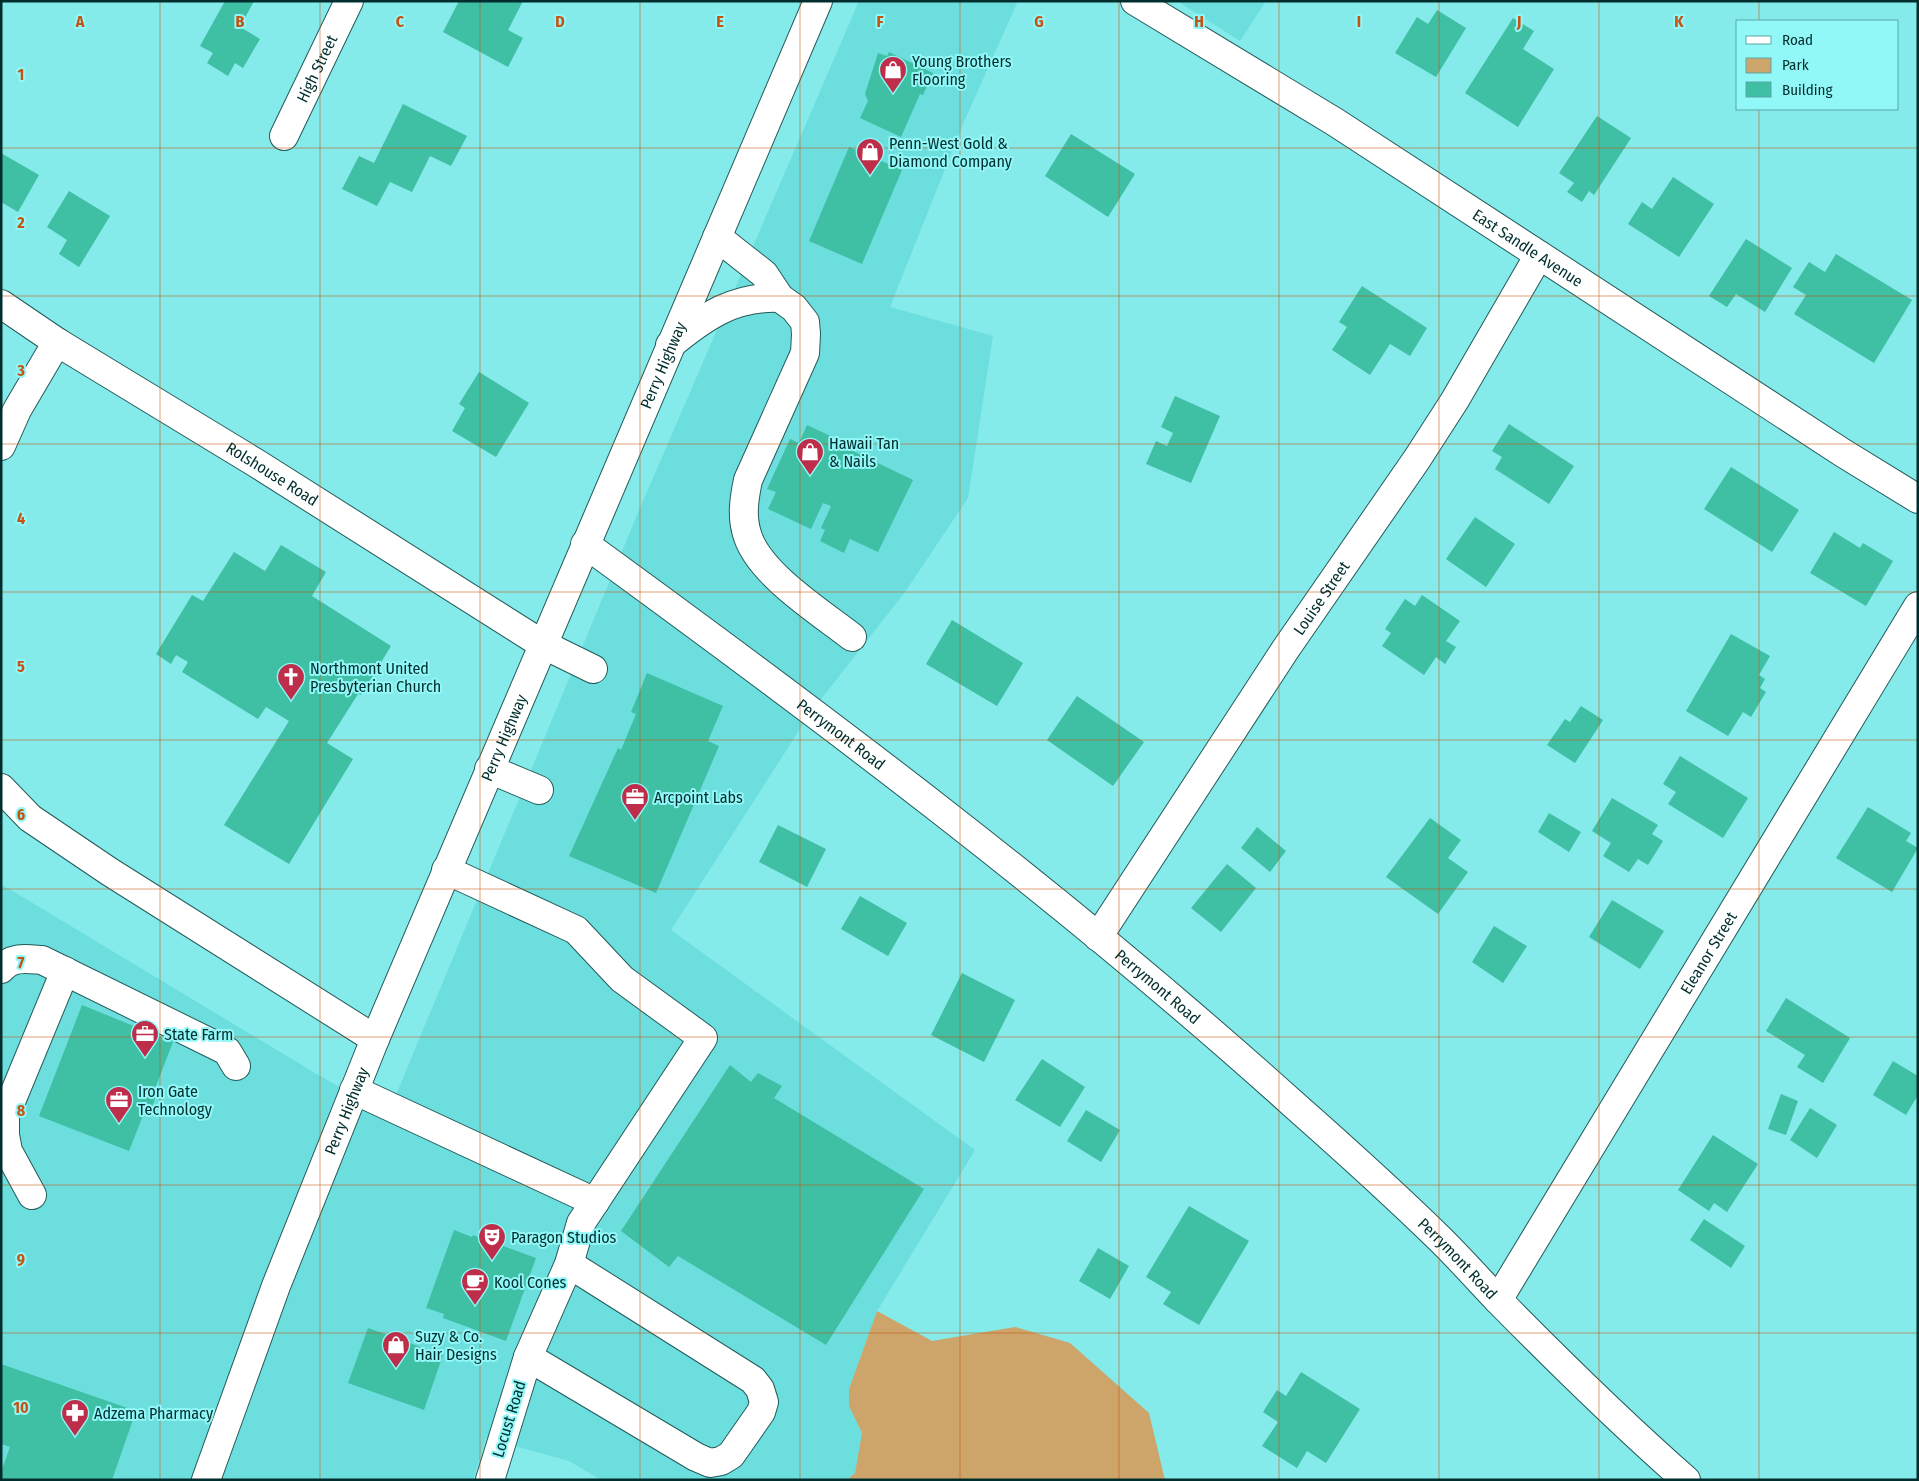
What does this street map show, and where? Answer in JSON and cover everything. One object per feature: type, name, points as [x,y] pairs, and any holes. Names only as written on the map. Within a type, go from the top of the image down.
[{"type":"street","name":"High Street","points":[[284,136],[349,1]]},
{"type":"street","name":"Perry Highway","points":[[206,1480],[276,1286],[375,1039],[818,1]]},
{"type":"street","name":"East Sandle Avenue","points":[[1135,1],[1169,10],[1335,122],[1843,453],[1918,499]]},
{"type":"street","points":[[717,237],[764,274],[780,298],[794,308],[805,322],[805,353],[748,480],[744,499],[744,518],[748,537],[757,554],[777,578],[852,637]]},
{"type":"street","name":"Louise Street","points":[[1098,937],[1285,650],[1417,459],[1454,400],[1539,254]]},
{"type":"street","points":[[670,345],[692,327],[729,306],[761,297],[780,298]]},
{"type":"street","name":"Rolshouse Road","points":[[1,304],[57,342],[256,463],[542,644],[593,669]]},
{"type":"street","points":[[1,446],[17,410],[57,342]]},
{"type":"street","name":"Perrymont Road","points":[[585,544],[713,637],[1017,871],[1196,1018],[1291,1102],[1443,1242],[1498,1300],[1621,1420],[1686,1480]]},
{"type":"street","name":"Eleanor Street","points":[[1498,1300],[1918,606]]},
{"type":"street","points":[[489,769],[539,790]]},
{"type":"street","points":[[1,788],[30,818],[110,872],[375,1039]]},
{"type":"street","name":"Locust Road","points":[[446,870],[576,930],[622,979],[703,1038],[581,1222],[569,1264],[528,1357],[490,1480]]},
{"type":"street","points":[[1,969],[4,965],[19,958],[42,960],[226,1051],[236,1066]]},
{"type":"street","points":[[32,1195],[8,1151],[5,1134],[5,1116],[65,971]]},
{"type":"street","points":[[354,1090],[595,1202]]},
{"type":"street","points":[[528,1357],[696,1457],[710,1463],[721,1461],[731,1455],[761,1412],[764,1402],[760,1389],[753,1380],[569,1264]]},
{"type":"shaded area","points":[[859,1],[1018,1],[963,124],[890,307],[993,336],[968,498],[905,592],[811,712],[671,930],[975,1150],[877,1311],[849,1389],[849,1406],[862,1433],[855,1473],[847,1480],[601,1480],[569,1461],[486,1438],[473,1480],[1,1480],[1,884],[320,1076],[388,1114],[640,508]]},
{"type":"shaded area","points":[[1177,1],[1266,1],[1240,41]]},
{"type":"green space","points":[[877,1311],[932,1341],[1015,1327],[1070,1343],[1149,1413],[1165,1480],[847,1480],[855,1473],[862,1433],[849,1406],[849,1389]]},
{"type":"building","points":[[225,1],[254,1],[240,27],[260,39],[243,68],[235,63],[228,76],[207,63],[213,53],[200,46]]},
{"type":"building","points":[[459,1],[523,1],[508,30],[523,38],[508,67],[443,32]]},
{"type":"building","points":[[1437,10],[1466,28],[1436,77],[1395,53],[1417,17],[1428,24]]},
{"type":"building","points":[[1513,18],[1534,31],[1523,49],[1554,69],[1518,127],[1465,93]]},
{"type":"building","name":"Young Brothers Flooring","points":[[889,52],[933,73],[923,95],[920,94],[901,137],[860,118],[868,101],[865,94],[878,53],[887,56]]},
{"type":"building","points":[[403,104],[467,136],[451,166],[430,156],[412,192],[390,182],[377,206],[342,189],[359,156],[374,163]]},
{"type":"building","points":[[1597,116],[1631,138],[1594,195],[1589,191],[1582,202],[1567,192],[1574,183],[1559,173]]},
{"type":"building","points":[[1071,134],[1135,174],[1108,217],[1045,176]]},
{"type":"building","points":[[849,147],[902,170],[862,264],[809,241]]},
{"type":"building","points":[[1,153],[39,175],[18,212],[1,202]]},
{"type":"building","points":[[1673,177],[1714,204],[1679,257],[1628,224],[1642,202],[1652,209]]},
{"type":"building","points":[[69,191],[110,216],[79,267],[59,254],[67,240],[47,227]]},
{"type":"building","points":[[1746,239],[1792,268],[1765,312],[1736,294],[1727,307],[1709,296]]},
{"type":"building","points":[[1836,254],[1912,300],[1874,363],[1794,314],[1806,295],[1793,287],[1809,262],[1825,272]]},
{"type":"building","points":[[1362,286],[1427,328],[1410,356],[1390,344],[1370,375],[1332,350],[1347,327],[1339,322]]},
{"type":"building","points":[[479,372],[529,403],[496,457],[452,431],[465,408],[459,404]]},
{"type":"building","points":[[1175,396],[1220,416],[1191,483],[1146,464],[1156,441],[1167,446],[1173,433],[1161,427]]},
{"type":"building","points":[[1509,424],[1574,466],[1549,504],[1495,469],[1502,457],[1492,451]]},
{"type":"building","points":[[807,425],[854,447],[853,451],[913,480],[878,552],[850,539],[844,553],[820,541],[825,530],[821,528],[831,506],[823,503],[811,529],[768,509],[776,492],[767,489],[790,439],[799,443]]},
{"type":"building","points":[[1731,467],[1799,510],[1772,552],[1704,509]]},
{"type":"building","points":[[1475,517],[1515,544],[1486,587],[1446,559]]},
{"type":"building","points":[[1834,532],[1860,548],[1863,543],[1893,561],[1866,606],[1810,573]]},
{"type":"building","name":"Northmont United Presbyterian Church","points":[[281,545],[326,572],[312,596],[391,646],[361,695],[358,694],[327,743],[353,759],[289,864],[224,825],[289,721],[266,707],[258,719],[182,672],[188,662],[176,655],[171,664],[156,654],[192,595],[203,601],[234,552],[265,571]]},
{"type":"building","points":[[1422,595],[1460,621],[1446,641],[1456,647],[1445,664],[1436,657],[1424,675],[1382,646],[1391,633],[1385,629],[1405,599],[1415,606]]},
{"type":"building","points":[[952,620],[1023,663],[997,706],[926,664]]},
{"type":"building","points":[[1731,634],[1770,656],[1759,675],[1765,679],[1760,688],[1766,692],[1751,717],[1743,712],[1728,736],[1686,711]]},
{"type":"building","points":[[647,673],[723,706],[708,741],[719,746],[656,893],[569,856],[618,748],[621,750],[636,714],[631,712]]},
{"type":"building","points":[[1077,696],[1144,742],[1113,786],[1047,740]]},
{"type":"building","points":[[1581,706],[1603,720],[1575,763],[1547,745],[1565,719],[1570,722]]},
{"type":"building","points":[[1680,756],[1748,798],[1723,838],[1668,804],[1676,792],[1663,784]]},
{"type":"building","points":[[1612,798],[1658,825],[1652,834],[1663,841],[1648,865],[1638,859],[1629,872],[1603,856],[1611,843],[1592,831]]},
{"type":"building","points":[[1868,807],[1911,833],[1906,841],[1918,848],[1892,892],[1836,858]]},
{"type":"building","points":[[1549,813],[1581,832],[1569,852],[1538,832]]},
{"type":"building","points":[[1430,818],[1461,840],[1448,858],[1468,872],[1438,914],[1386,877]]},
{"type":"building","points":[[778,825],[826,849],[807,887],[759,862]]},
{"type":"building","points":[[1257,827],[1286,851],[1270,872],[1241,848]]},
{"type":"building","points":[[1227,864],[1256,888],[1221,932],[1191,908]]},
{"type":"building","points":[[860,896],[907,923],[888,956],[841,929]]},
{"type":"building","points":[[1612,900],[1664,931],[1640,969],[1589,937]]},
{"type":"building","points":[[1494,926],[1527,946],[1503,983],[1472,962]]},
{"type":"building","points":[[962,973],[1015,1000],[984,1062],[931,1035]]},
{"type":"building","points":[[1786,998],[1850,1038],[1823,1083],[1797,1067],[1805,1055],[1766,1031]]},
{"type":"building","points":[[82,1005],[173,1042],[156,1086],[159,1088],[152,1107],[147,1105],[129,1151],[39,1116]]},
{"type":"building","points":[[1042,1059],[1085,1087],[1060,1127],[1015,1100]]},
{"type":"building","points":[[1893,1061],[1918,1076],[1918,1095],[1906,1115],[1873,1095]]},
{"type":"building","points":[[730,1065],[751,1082],[758,1073],[782,1086],[774,1098],[924,1189],[826,1345],[678,1256],[669,1267],[621,1231]]},
{"type":"building","points":[[1781,1094],[1798,1101],[1786,1135],[1768,1129]]},
{"type":"building","points":[[1810,1108],[1837,1125],[1817,1158],[1790,1140]]},
{"type":"building","points":[[1086,1110],[1120,1130],[1101,1162],[1067,1141]]},
{"type":"building","points":[[1713,1135],[1758,1164],[1727,1212],[1714,1203],[1709,1211],[1678,1190]]},
{"type":"building","points":[[1189,1206],[1249,1241],[1199,1325],[1163,1304],[1171,1292],[1146,1277]]},
{"type":"building","points":[[1704,1219],[1745,1246],[1731,1268],[1690,1240]]},
{"type":"building","points":[[454,1230],[536,1258],[506,1341],[443,1318],[444,1314],[426,1308]]},
{"type":"building","points":[[1098,1248],[1129,1266],[1110,1299],[1079,1281]]},
{"type":"building","name":"Suzy & Co. Hair Designs","points":[[368,1328],[443,1355],[424,1410],[348,1383]]},
{"type":"building","points":[[1,1364],[136,1411],[112,1480],[1,1480],[1,1472],[10,1447],[1,1444]]},
{"type":"building","points":[[1301,1372],[1360,1409],[1326,1463],[1307,1451],[1297,1468],[1262,1446],[1278,1422],[1263,1412],[1277,1390],[1286,1396]]},
{"type":"place","name":"Young Brothers Flooring","points":[[893,94]]},
{"type":"place","name":"Penn-West Gold & Diamond Company","points":[[870,176]]},
{"type":"place","name":"Hawaii Tan & Nails","points":[[810,476]]},
{"type":"place","name":"Northmont United Presbyterian Church","points":[[291,701]]},
{"type":"place","name":"Arcpoint Labs","points":[[635,821]]},
{"type":"place","name":"State Farm","points":[[145,1058]]},
{"type":"place","name":"Iron Gate Technology","points":[[119,1124]]},
{"type":"place","name":"Paragon Studios","points":[[492,1261]]},
{"type":"place","name":"Kool Cones","points":[[475,1306]]},
{"type":"place","name":"Suzy & Co. Hair Designs","points":[[396,1369]]},
{"type":"place","name":"Adzema Pharmacy","points":[[75,1437]]}]
